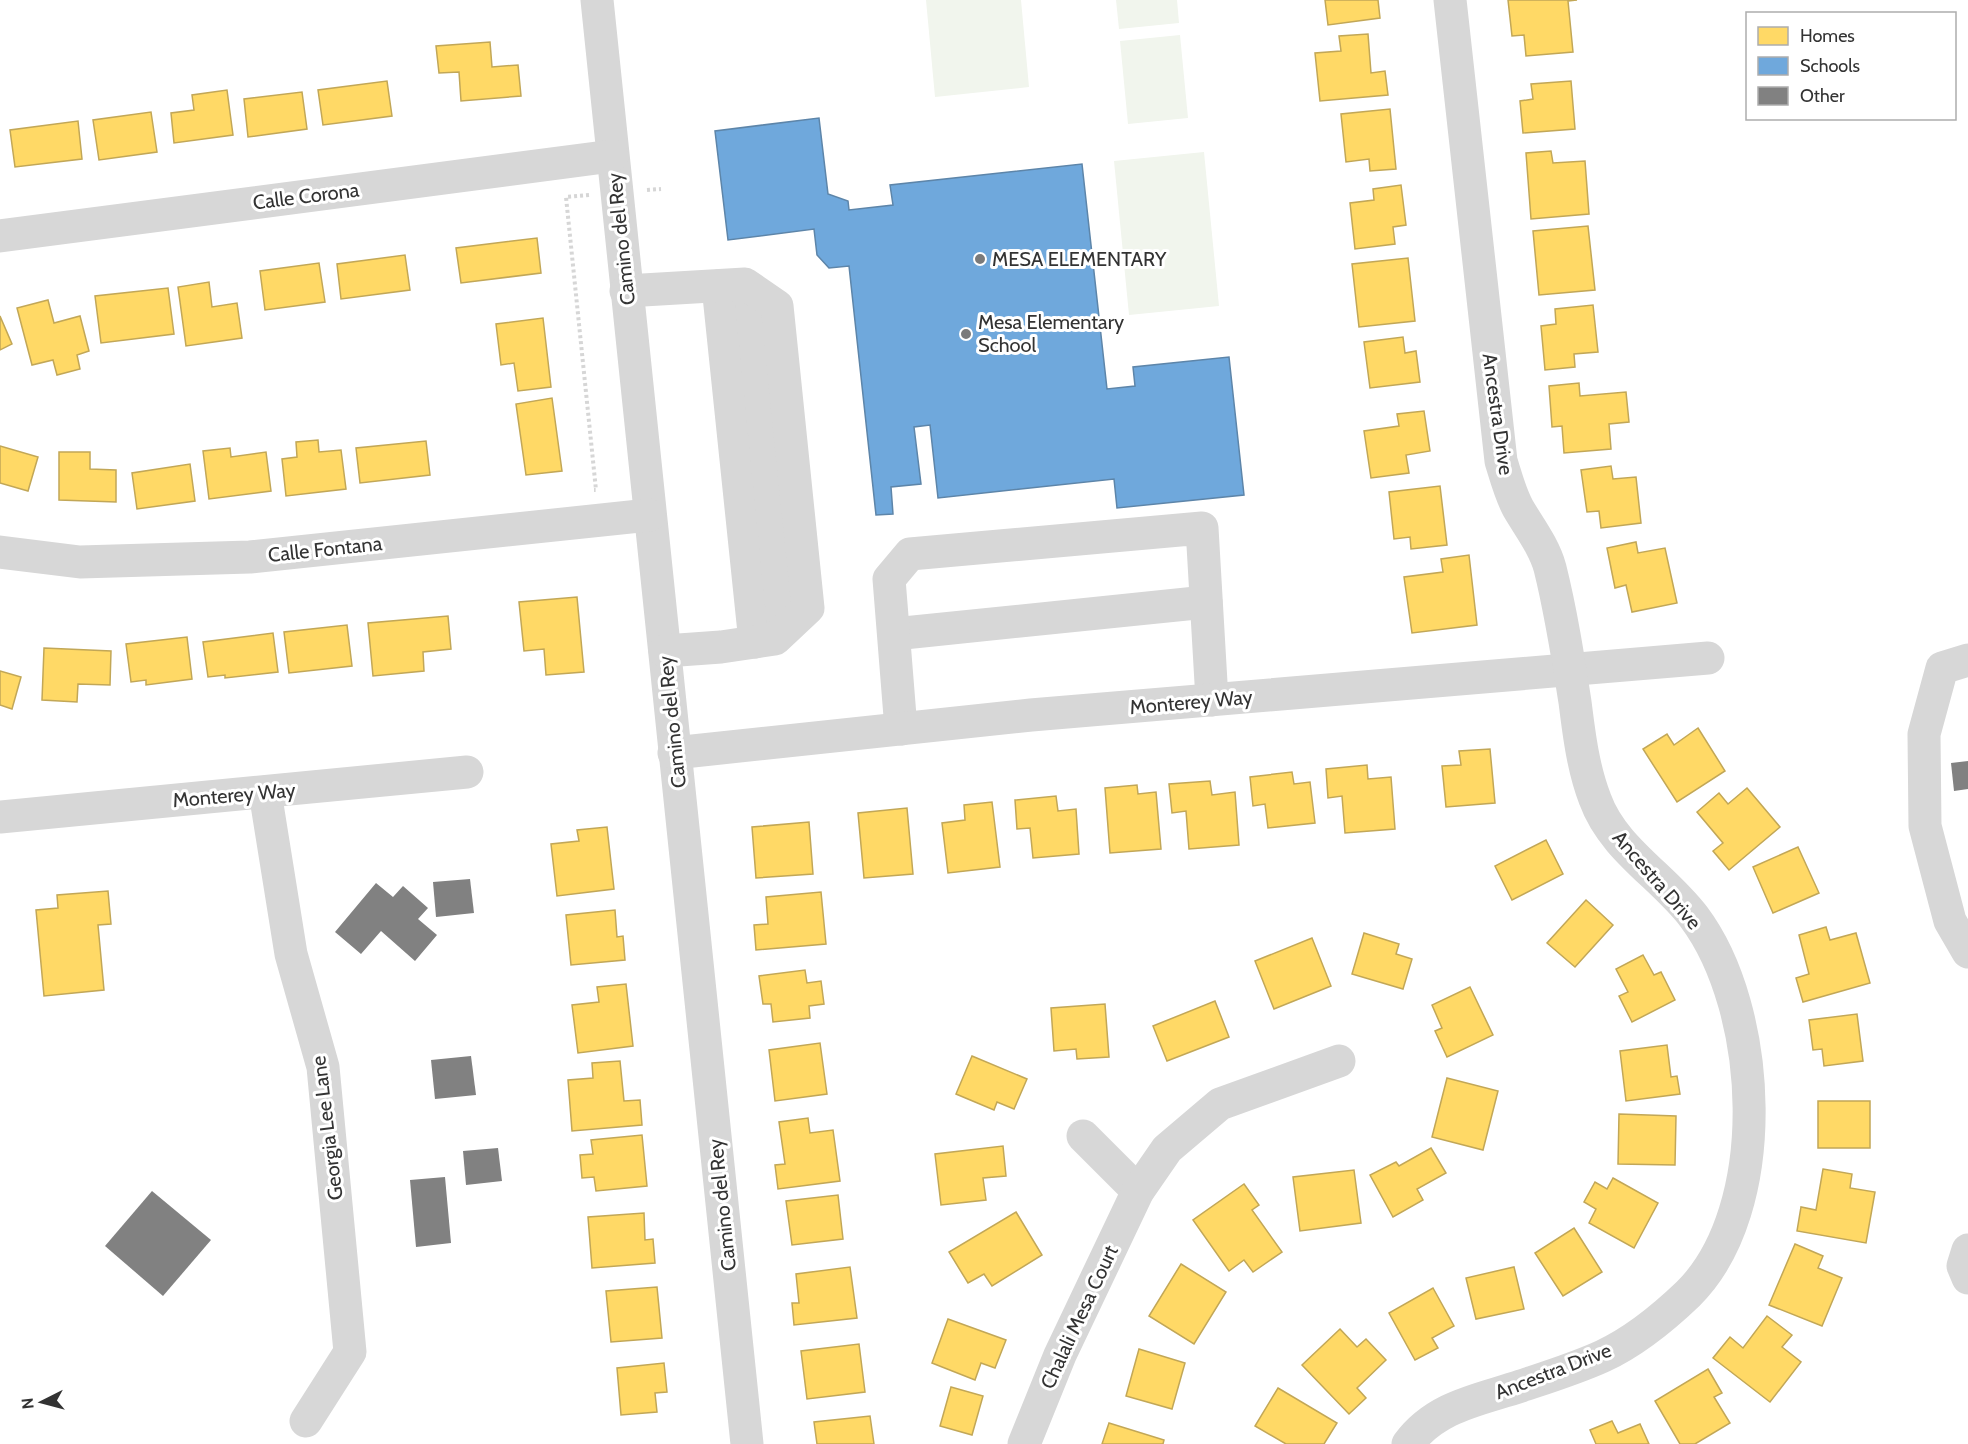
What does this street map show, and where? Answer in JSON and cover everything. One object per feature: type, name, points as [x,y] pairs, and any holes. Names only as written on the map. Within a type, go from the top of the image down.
[{"type":"street","name":"Camino del Rey","points":[[597,0],[747,1444]]},
{"type":"street","name":"Ancestra Drive","points":[[1408,1444],[1416,1433],[1455,1406],[1523,1386],[1604,1356],[1640,1333],[1689,1293],[1721,1249],[1740,1197],[1749,1138],[1749,1079],[1735,1010],[1720,958],[1693,916],[1632,854],[1611,827],[1595,800],[1582,750],[1560,611],[1548,562],[1507,484],[1502,461],[1450,0]]},
{"type":"street","name":"Calle Corona","points":[[0,236],[612,156]]},
{"type":"street","points":[[734,287],[770,636]]},
{"type":"street","points":[[626,291],[734,287],[777,306],[808,608],[770,636],[665,651]]},
{"type":"street","name":"Calle Fontana","points":[[0,552],[80,562],[250,557],[649,515]]},
{"type":"street","points":[[901,729],[889,579],[910,554],[1202,528],[1212,700]]},
{"type":"street","points":[[894,634],[1206,602]]},
{"type":"street","name":"Monterey Way","points":[[674,753],[1212,700],[1708,658]]},
{"type":"street","points":[[1968,660],[1942,668],[1924,734],[1924,757],[1925,826],[1950,921],[1968,952]]},
{"type":"street","name":"Monterey Way","points":[[0,817],[467,772]]},
{"type":"street","name":"Georgia Lee Lane","points":[[265,792],[291,954],[323,1067],[350,1352],[306,1421]]},
{"type":"street","name":"Chalali Mesa Court","points":[[1024,1444],[1060,1355],[1138,1191],[1167,1149],[1220,1104],[1339,1061]]},
{"type":"street","points":[[1083,1136],[1138,1191]]},
{"type":"street","points":[[1968,1250],[1963,1266],[1968,1278]]},
{"type":"path","points":[[584,491],[596,490],[566,197],[662,189]]},
{"type":"shaded area","points":[[926,0],[1021,0],[1029,87],[935,97]]},
{"type":"shaded area","points":[[1116,0],[1177,0],[1179,23],[1119,29]]},
{"type":"shaded area","points":[[1180,35],[1188,118],[1128,124],[1120,41]]},
{"type":"shaded area","points":[[1204,152],[1219,306],[1129,315],[1114,161]]},
{"type":"building: Homes","points":[[1325,0],[1378,0],[1380,18],[1328,25]]},
{"type":"building: Homes","points":[[1508,0],[1577,0],[1568,1],[1573,52],[1526,56],[1524,35],[1512,36]]},
{"type":"building: Homes","points":[[1368,34],[1371,73],[1385,71],[1388,95],[1320,101],[1315,53],[1341,51],[1339,36]]},
{"type":"building: Homes","points":[[490,42],[492,67],[518,65],[521,96],[461,101],[459,72],[439,73],[436,46]]},
{"type":"building: Homes","points":[[387,81],[392,116],[323,125],[318,90]]},
{"type":"building: Homes","points":[[1571,81],[1575,129],[1523,133],[1520,101],[1533,99],[1531,84]]},
{"type":"building: Homes","points":[[227,90],[233,135],[174,143],[171,113],[194,110],[192,95]]},
{"type":"building: Homes","points":[[302,92],[307,129],[248,137],[244,99]]},
{"type":"building: Homes","points":[[1390,109],[1396,169],[1370,171],[1369,159],[1346,162],[1341,114]]},
{"type":"building: Homes","points":[[151,112],[157,152],[99,160],[93,120]]},
{"type":"building: Homes","points":[[78,121],[82,159],[15,167],[10,130]]},
{"type":"building: Homes","points":[[1551,151],[1553,163],[1585,161],[1589,214],[1531,219],[1526,153]]},
{"type":"building: Homes","points":[[1401,185],[1406,225],[1393,227],[1395,244],[1355,249],[1350,203],[1374,200],[1373,189]]},
{"type":"building: Homes","points":[[1588,226],[1595,290],[1539,295],[1533,231]]},
{"type":"building: Homes","points":[[537,238],[541,273],[461,283],[456,248]]},
{"type":"building: Homes","points":[[405,255],[410,290],[341,299],[337,264]]},
{"type":"building: Homes","points":[[1408,258],[1415,321],[1359,327],[1352,264]]},
{"type":"building: Homes","points":[[319,263],[325,302],[265,310],[260,271]]},
{"type":"building: Homes","points":[[209,282],[212,307],[237,303],[242,338],[186,346],[178,287]]},
{"type":"building: Homes","points":[[168,288],[174,334],[101,343],[95,296]]},
{"type":"building: Homes","points":[[48,300],[54,323],[80,316],[89,351],[77,355],[80,369],[57,375],[53,360],[32,365],[17,308]]},
{"type":"building: Homes","points":[[1593,305],[1598,352],[1574,354],[1575,367],[1545,370],[1541,326],[1556,324],[1555,309]]},
{"type":"building: Homes","points":[[0,316],[12,344],[0,350]]},
{"type":"building: Homes","points":[[543,318],[551,387],[518,391],[514,363],[501,365],[496,324]]},
{"type":"building: Homes","points":[[1403,337],[1405,353],[1416,351],[1420,382],[1370,388],[1364,342]]},
{"type":"building: Homes","points":[[1579,383],[1580,396],[1626,392],[1629,422],[1609,424],[1611,449],[1564,453],[1562,426],[1552,427],[1549,386]]},
{"type":"building: Homes","points":[[552,398],[562,471],[526,475],[516,404]]},
{"type":"building: Homes","points":[[1424,411],[1430,451],[1406,455],[1409,473],[1371,478],[1364,431],[1399,426],[1397,414]]},
{"type":"building: Homes","points":[[318,440],[319,452],[341,450],[346,489],[286,496],[282,459],[297,457],[296,442]]},
{"type":"building: Homes","points":[[426,441],[430,475],[360,483],[356,448]]},
{"type":"building: Homes","points":[[0,446],[38,457],[28,491],[0,483]]},
{"type":"building: Homes","points":[[230,448],[231,457],[266,452],[271,491],[209,499],[203,451]]},
{"type":"building: Homes","points":[[59,452],[90,452],[90,469],[116,470],[116,502],[59,500]]},
{"type":"building: Homes","points":[[190,464],[195,501],[137,509],[132,473]]},
{"type":"building: Homes","points":[[1611,466],[1613,479],[1636,477],[1641,523],[1601,528],[1599,511],[1587,512],[1581,470]]},
{"type":"building: Homes","points":[[1440,486],[1447,545],[1411,549],[1410,537],[1394,539],[1389,492]]},
{"type":"building: Homes","points":[[1636,542],[1638,553],[1665,548],[1677,603],[1632,612],[1626,585],[1615,588],[1607,548]]},
{"type":"building: Homes","points":[[1469,555],[1477,625],[1412,633],[1404,577],[1443,572],[1441,559]]},
{"type":"building: Homes","points":[[577,597],[584,672],[546,675],[544,649],[524,651],[519,602]]},
{"type":"building: Homes","points":[[448,616],[451,649],[423,652],[424,671],[373,676],[368,623]]},
{"type":"building: Homes","points":[[347,625],[352,666],[289,673],[284,632]]},
{"type":"building: Homes","points":[[273,633],[278,672],[225,678],[225,675],[208,677],[203,642]]},
{"type":"building: Homes","points":[[187,637],[192,679],[146,685],[146,680],[131,682],[126,644]]},
{"type":"building: Homes","points":[[44,648],[111,651],[110,685],[78,684],[77,702],[42,700]]},
{"type":"building: Homes","points":[[0,671],[21,677],[12,709],[0,705]]},
{"type":"building: Homes","points":[[1698,728],[1725,771],[1677,802],[1643,749],[1667,734],[1674,745]]},
{"type":"building: Homes","points":[[1490,749],[1495,803],[1446,807],[1442,766],[1461,765],[1459,751]]},
{"type":"building: Homes","points":[[1367,765],[1368,779],[1391,777],[1395,829],[1345,833],[1342,796],[1328,798],[1326,769]]},
{"type":"building: Homes","points":[[1292,772],[1294,784],[1310,782],[1315,823],[1268,828],[1265,804],[1253,806],[1250,777]]},
{"type":"building: Homes","points":[[1210,781],[1212,795],[1235,792],[1239,845],[1189,849],[1186,811],[1172,813],[1169,784]]},
{"type":"building: Homes","points":[[1137,785],[1138,794],[1156,792],[1161,849],[1110,853],[1105,788]]},
{"type":"building: Homes","points":[[1747,788],[1780,827],[1729,870],[1713,851],[1723,843],[1697,812],[1719,793],[1728,804]]},
{"type":"building: Homes","points":[[1056,796],[1058,811],[1076,809],[1079,854],[1033,858],[1030,828],[1017,829],[1015,800]]},
{"type":"building: Homes","points":[[992,802],[1000,867],[948,873],[942,823],[965,820],[964,805]]},
{"type":"building: Homes","points":[[907,808],[913,874],[864,878],[858,813]]},
{"type":"building: Homes","points":[[809,822],[813,874],[756,878],[752,827]]},
{"type":"building: Homes","points":[[607,827],[614,889],[557,896],[551,844],[579,841],[577,830]]},
{"type":"building: Homes","points":[[1546,840],[1563,874],[1512,900],[1495,866]]},
{"type":"building: Homes","points":[[1798,847],[1819,893],[1773,913],[1753,867]]},
{"type":"building: Homes","points":[[108,891],[111,924],[98,925],[104,990],[44,996],[36,910],[58,908],[57,895]]},
{"type":"building: Homes","points":[[821,892],[826,944],[756,950],[754,925],[768,924],[766,897]]},
{"type":"building: Homes","points":[[1586,900],[1613,925],[1575,967],[1547,943]]},
{"type":"building: Homes","points":[[615,910],[617,937],[623,936],[625,960],[571,965],[566,915]]},
{"type":"building: Homes","points":[[1826,927],[1830,940],[1856,933],[1870,983],[1803,1002],[1796,978],[1809,974],[1799,935]]},
{"type":"building: Homes","points":[[1364,933],[1399,944],[1396,954],[1412,959],[1403,989],[1352,974]]},
{"type":"building: Homes","points":[[1312,938],[1331,986],[1274,1009],[1255,961]]},
{"type":"building: Homes","points":[[1643,955],[1654,975],[1661,972],[1675,1000],[1632,1022],[1619,996],[1628,992],[1616,969]]},
{"type":"building: Homes","points":[[805,970],[807,983],[821,981],[824,1004],[809,1006],[810,1018],[773,1022],[771,1004],[763,1004],[759,976]]},
{"type":"building: Homes","points":[[626,984],[633,1046],[578,1053],[572,1005],[599,1002],[597,987]]},
{"type":"building: Homes","points":[[1470,987],[1493,1035],[1447,1057],[1435,1031],[1442,1028],[1432,1005]]},
{"type":"building: Homes","points":[[1215,1001],[1229,1037],[1167,1061],[1153,1026]]},
{"type":"building: Homes","points":[[1105,1004],[1109,1057],[1077,1059],[1076,1049],[1054,1051],[1051,1008]]},
{"type":"building: Homes","points":[[1857,1014],[1863,1061],[1824,1066],[1822,1049],[1813,1050],[1809,1020]]},
{"type":"building: Homes","points":[[820,1043],[827,1094],[775,1101],[769,1050]]},
{"type":"building: Homes","points":[[1667,1045],[1671,1077],[1677,1076],[1680,1094],[1626,1101],[1620,1051]]},
{"type":"building: Homes","points":[[972,1056],[1027,1079],[1014,1109],[997,1102],[994,1110],[956,1094]]},
{"type":"building: Homes","points":[[620,1061],[624,1101],[640,1100],[642,1125],[572,1131],[568,1080],[593,1078],[592,1063]]},
{"type":"building: Homes","points":[[1447,1078],[1498,1091],[1483,1150],[1432,1137]]},
{"type":"building: Homes","points":[[1818,1101],[1870,1101],[1870,1148],[1818,1148]]},
{"type":"building: Homes","points":[[1619,1114],[1676,1116],[1675,1165],[1618,1164]]},
{"type":"building: Homes","points":[[808,1118],[810,1133],[833,1130],[840,1181],[778,1189],[775,1165],[785,1164],[779,1122]]},
{"type":"building: Homes","points":[[642,1135],[647,1186],[596,1191],[594,1177],[582,1178],[580,1155],[593,1154],[591,1140]]},
{"type":"building: Homes","points":[[1003,1146],[1006,1176],[983,1178],[986,1200],[941,1205],[935,1154]]},
{"type":"building: Homes","points":[[1431,1148],[1446,1173],[1417,1189],[1423,1200],[1393,1217],[1370,1175],[1396,1162],[1399,1166]]},
{"type":"building: Homes","points":[[1823,1169],[1852,1174],[1850,1188],[1875,1192],[1866,1243],[1797,1231],[1801,1207],[1816,1210]]},
{"type":"building: Homes","points":[[1354,1170],[1361,1223],[1300,1231],[1293,1177]]},
{"type":"building: Homes","points":[[1613,1178],[1658,1203],[1634,1248],[1589,1223],[1596,1209],[1584,1202],[1595,1182],[1607,1189]]},
{"type":"building: Homes","points":[[1244,1184],[1259,1205],[1252,1210],[1282,1252],[1253,1272],[1244,1260],[1229,1271],[1193,1220]]},
{"type":"building: Homes","points":[[838,1195],[843,1239],[792,1245],[786,1201]]},
{"type":"building: Homes","points":[[1016,1212],[1042,1255],[992,1286],[984,1274],[968,1283],[949,1252]]},
{"type":"building: Homes","points":[[644,1213],[645,1240],[653,1239],[655,1263],[592,1268],[588,1217]]},
{"type":"building: Homes","points":[[1574,1228],[1602,1272],[1563,1296],[1535,1253]]},
{"type":"building: Homes","points":[[1795,1244],[1823,1256],[1818,1268],[1842,1278],[1822,1326],[1769,1305]]},
{"type":"building: Homes","points":[[1181,1264],[1226,1292],[1194,1344],[1149,1316]]},
{"type":"building: Homes","points":[[850,1267],[857,1318],[794,1325],[792,1303],[799,1303],[796,1274]]},
{"type":"building: Homes","points":[[1514,1267],[1524,1309],[1476,1319],[1466,1278]]},
{"type":"building: Homes","points":[[657,1287],[662,1338],[611,1342],[606,1291]]},
{"type":"building: Homes","points":[[1433,1288],[1454,1326],[1432,1338],[1438,1348],[1415,1360],[1389,1313]]},
{"type":"building: Homes","points":[[1767,1316],[1792,1335],[1782,1347],[1801,1362],[1770,1402],[1713,1358],[1730,1337],[1743,1348]]},
{"type":"building: Homes","points":[[948,1319],[1006,1340],[995,1368],[981,1363],[975,1380],[932,1363]]},
{"type":"building: Homes","points":[[1340,1329],[1357,1347],[1366,1339],[1386,1360],[1357,1388],[1366,1398],[1349,1414],[1302,1365]]},
{"type":"building: Homes","points":[[859,1344],[865,1392],[807,1399],[801,1351]]},
{"type":"building: Homes","points":[[1139,1349],[1185,1363],[1172,1409],[1126,1396]]},
{"type":"building: Homes","points":[[664,1363],[667,1392],[655,1393],[657,1412],[621,1415],[617,1368]]},
{"type":"building: Homes","points":[[1708,1369],[1722,1393],[1714,1397],[1730,1423],[1695,1444],[1680,1444],[1655,1401]]},
{"type":"building: Homes","points":[[951,1387],[983,1396],[972,1435],[940,1426]]},
{"type":"building: Homes","points":[[1278,1388],[1337,1423],[1324,1444],[1286,1444],[1255,1426]]},
{"type":"building: Homes","points":[[870,1416],[874,1444],[817,1444],[814,1422]]},
{"type":"building: Homes","points":[[1612,1421],[1618,1433],[1640,1424],[1649,1444],[1596,1444],[1590,1430]]},
{"type":"building: Homes","points":[[1109,1423],[1164,1440],[1163,1444],[1102,1444]]},
{"type":"building: Schools","points":[[819,118],[828,194],[848,201],[849,210],[893,205],[890,185],[1082,164],[1107,389],[1135,386],[1133,367],[1229,357],[1244,495],[1117,508],[1114,479],[938,498],[930,425],[914,427],[921,484],[891,487],[893,514],[876,515],[849,266],[829,268],[817,255],[814,229],[728,240],[715,131]]},
{"type":"building: Other","points":[[1968,761],[1968,789],[1954,791],[1951,763]]},
{"type":"building: Other","points":[[470,879],[474,913],[436,917],[433,882]]},
{"type":"building: Other","points":[[376,883],[393,897],[403,886],[428,908],[418,919],[437,935],[415,961],[381,931],[361,954],[335,932]]},
{"type":"building: Other","points":[[471,1056],[476,1095],[435,1099],[431,1060]]},
{"type":"building: Other","points":[[498,1148],[502,1181],[466,1185],[463,1151]]},
{"type":"building: Other","points":[[445,1177],[451,1243],[416,1247],[410,1180]]},
{"type":"building: Other","points":[[152,1191],[211,1240],[163,1296],[105,1246]]},
{"type":"place","name":"MESA ELEMENTARY","points":[[980,259]]},
{"type":"place","name":"Mesa Elementary School","points":[[966,334]]}]
